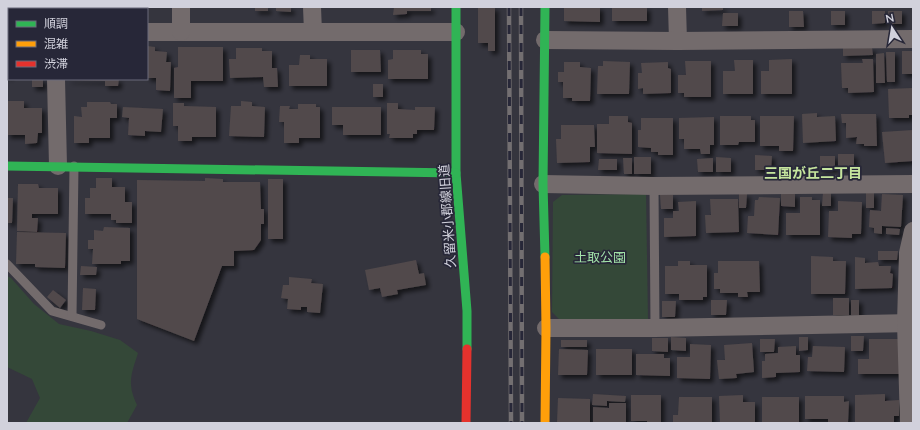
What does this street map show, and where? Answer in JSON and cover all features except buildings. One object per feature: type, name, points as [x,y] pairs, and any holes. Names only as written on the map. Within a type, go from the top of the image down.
[{"type":"street","points":[[181,7],[181,32]]},
{"type":"street","points":[[312,7],[312,32]]},
{"type":"street","name":"久留米小郡線旧道","points":[[456,7],[456,173],[468,311],[466,423]]},
{"type":"street","points":[[545,7],[543,184],[546,328],[545,423]]},
{"type":"street","points":[[677,7],[678,40]]},
{"type":"street","points":[[148,32],[456,32]]},
{"type":"street","points":[[545,40],[913,39]]},
{"type":"street","points":[[56,80],[66,166]]},
{"type":"street","points":[[7,166],[456,173]]},
{"type":"street","points":[[543,184],[654,186],[913,184]]},
{"type":"street","points":[[909,423],[910,323],[908,253],[913,231]]},
{"type":"street","points":[[546,328],[655,328],[910,323]]},
{"type":"lane","points":[[66,166],[72,316]]},
{"type":"lane","points":[[654,186],[655,328]]},
{"type":"lane","points":[[7,264],[52,311],[101,325]]},
{"type":"green space","name":"土取公園","points":[[646,194],[648,319],[561,321],[552,312],[553,202],[562,195]]},
{"type":"green space","points":[[7,276],[11,278],[34,304],[59,324],[91,331],[120,340],[138,353],[131,379],[132,391],[137,405],[127,423],[26,423],[40,398],[32,379],[7,367]]},
{"type":"railway","points":[[509,7],[511,423]]},
{"type":"railway","points":[[521,7],[522,423]]},
{"type":"traffic: fast","points":[[456,7],[456,173],[467,311],[467,349]]},
{"type":"traffic: fast","points":[[545,7],[543,184],[545,257]]},
{"type":"traffic: fast","points":[[7,166],[456,173]]},
{"type":"traffic: slow","points":[[545,257],[545,423]]},
{"type":"traffic: jam","points":[[466,423],[467,349]]},
{"type":"district","name":"三国が丘二丁目","points":[[813,173]]}]
